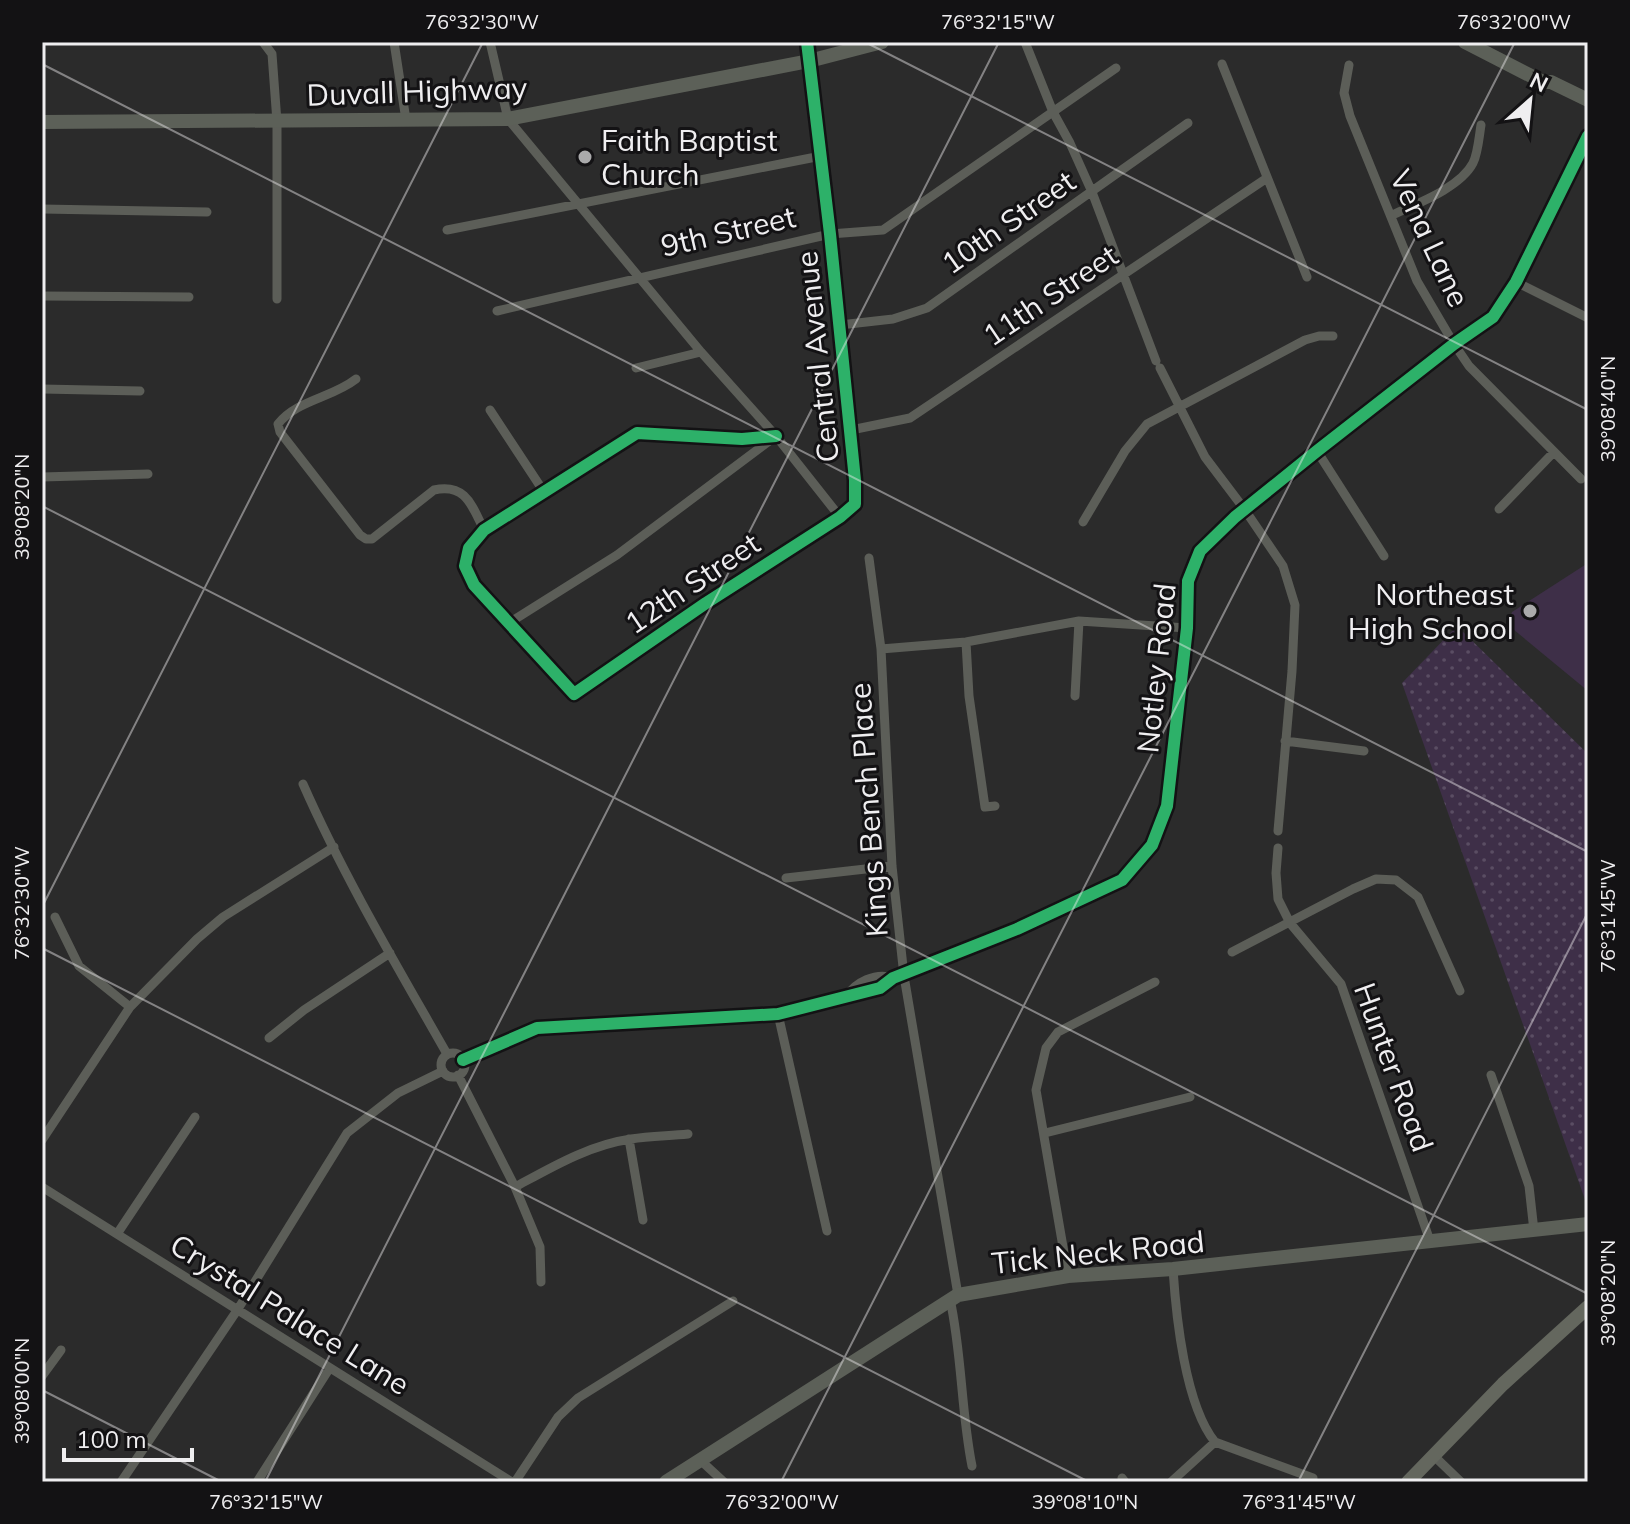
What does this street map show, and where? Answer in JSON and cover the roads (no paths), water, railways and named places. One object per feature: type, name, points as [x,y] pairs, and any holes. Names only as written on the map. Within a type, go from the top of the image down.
[{"type":"main road","points":[[1408,1482],[1503,1384],[1588,1307]]},
{"type":"street","points":[[263,42],[272,54],[277,122],[277,299]]},
{"type":"street","points":[[394,42],[406,120]]},
{"type":"street","points":[[490,42],[508,119],[701,352],[776,436],[840,517]]},
{"type":"street","name":"Central Avenue","points":[[807,42],[851,430],[855,504],[840,517]]},
{"type":"street","name":"Duvall Highway","points":[[42,122],[508,119],[809,61],[882,42]]},
{"type":"street","points":[[1025,42],[1053,112],[1092,192],[1122,276],[1179,408],[1205,457],[1283,566],[1295,605],[1278,831]]},
{"type":"street","points":[[1465,42],[1588,109]]},
{"type":"street","points":[[1222,64],[1307,277]]},
{"type":"street","name":"Vena Lane","points":[[1349,65],[1344,93],[1350,116],[1417,281],[1469,366],[1581,479]]},
{"type":"street","name":"9th Street","points":[[497,311],[830,234],[883,230],[1116,68]]},
{"type":"street","points":[[1543,82],[1551,82],[1588,100]]},
{"type":"street","name":"10th Street","points":[[840,325],[893,319],[927,308],[1188,123]]},
{"type":"street","points":[[1392,215],[1462,177],[1474,162],[1481,125]]},
{"type":"street","name":"Notley Road","points":[[778,1014],[846,997],[852,986],[884,975],[899,977],[1017,929],[1122,880],[1152,845],[1167,806],[1187,628],[1188,581],[1200,551],[1317,451],[1493,317],[1516,282],[1588,136]]},
{"type":"street","points":[[447,230],[821,156]]},
{"type":"street","name":"11th Street","points":[[851,430],[910,418],[1267,178]]},
{"type":"street","points":[[42,209],[207,212]]},
{"type":"street","points":[[1516,282],[1588,318]]},
{"type":"street","points":[[42,296],[189,297]]},
{"type":"street","points":[[1083,522],[1125,451],[1147,424],[1305,340],[1333,336]]},
{"type":"street","points":[[636,368],[701,352]]},
{"type":"street","points":[[356,379],[336,393],[304,404],[278,424],[280,432],[360,535],[372,539],[434,490],[445,487],[454,488],[465,496],[484,530]]},
{"type":"street","points":[[42,389],[140,391]]},
{"type":"street","points":[[490,410],[544,492]]},
{"type":"street","points":[[637,433],[742,439],[776,436],[617,555],[509,623],[474,585],[465,566],[469,548],[484,530],[637,433]]},
{"type":"street","points":[[1317,451],[1384,556]]},
{"type":"street","points":[[1499,509],[1553,453]]},
{"type":"street","points":[[42,477],[148,474]]},
{"type":"street","name":"12th Street","points":[[509,623],[574,694],[706,603],[840,517]]},
{"type":"street","name":"Kings Bench Place","points":[[869,558],[881,649],[899,977],[954,1297],[967,1414],[966,1437],[972,1466]]},
{"type":"street","points":[[881,649],[966,642],[1079,621],[1187,628]]},
{"type":"street","points":[[1075,696],[1079,621]]},
{"type":"street","points":[[966,642],[969,696],[985,807],[995,806]]},
{"type":"street","points":[[1285,741],[1364,751]]},
{"type":"street","points":[[303,784],[390,953],[447,1054]]},
{"type":"street","points":[[42,1140],[130,1007],[197,939],[223,917],[334,847]]},
{"type":"street","points":[[1278,848],[1278,899],[1290,923]]},
{"type":"street","points":[[786,878],[892,866]]},
{"type":"street","points":[[1232,952],[1376,879],[1396,880],[1418,897],[1460,991]]},
{"type":"street","points":[[55,917],[79,966],[130,1007]]},
{"type":"street","name":"Hunter Road","points":[[1290,923],[1341,984],[1430,1241]]},
{"type":"street","points":[[269,1038],[304,1010],[390,953]]},
{"type":"street","points":[[1068,1276],[1036,1090],[1046,1048],[1058,1032],[1155,982]]},
{"type":"street","points":[[463,1060],[537,1028],[778,1014],[827,1231]]},
{"type":"street","points":[[447,1054],[458,1054],[463,1060],[463,1070],[458,1075],[448,1076],[443,1071],[442,1060],[447,1054]]},
{"type":"street","points":[[121,1482],[238,1309],[347,1133],[398,1093],[443,1071]]},
{"type":"street","points":[[458,1075],[515,1187],[540,1247],[541,1282]]},
{"type":"street","points":[[1491,1075],[1529,1186],[1534,1231]]},
{"type":"street","points":[[1045,1133],[1190,1097]]},
{"type":"street","points":[[117,1234],[195,1117]]},
{"type":"street","points":[[515,1187],[574,1156],[629,1139],[688,1134]]},
{"type":"street","points":[[629,1139],[643,1220]]},
{"type":"street","name":"Crystal Palace Lane","points":[[42,1187],[514,1482]]},
{"type":"street","name":"Tick Neck Road","points":[[666,1482],[954,1297],[1068,1276],[1173,1269],[1588,1224]]},
{"type":"street","points":[[1173,1269],[1175,1306],[1188,1381],[1204,1429],[1215,1442],[1313,1478]]},
{"type":"street","points":[[514,1482],[558,1417],[578,1398],[733,1301]]},
{"type":"street","points":[[42,1376],[61,1350]]},
{"type":"street","points":[[257,1482],[329,1369]]},
{"type":"street","points":[[1171,1482],[1215,1442]]},
{"type":"street","points":[[1433,1455],[1461,1482]]},
{"type":"street","points":[[699,1459],[724,1482]]},
{"type":"place","name":"Faith Baptist Church","points":[[585,157]]},
{"type":"place","name":"Northeast High School","points":[[1530,611]]}]
